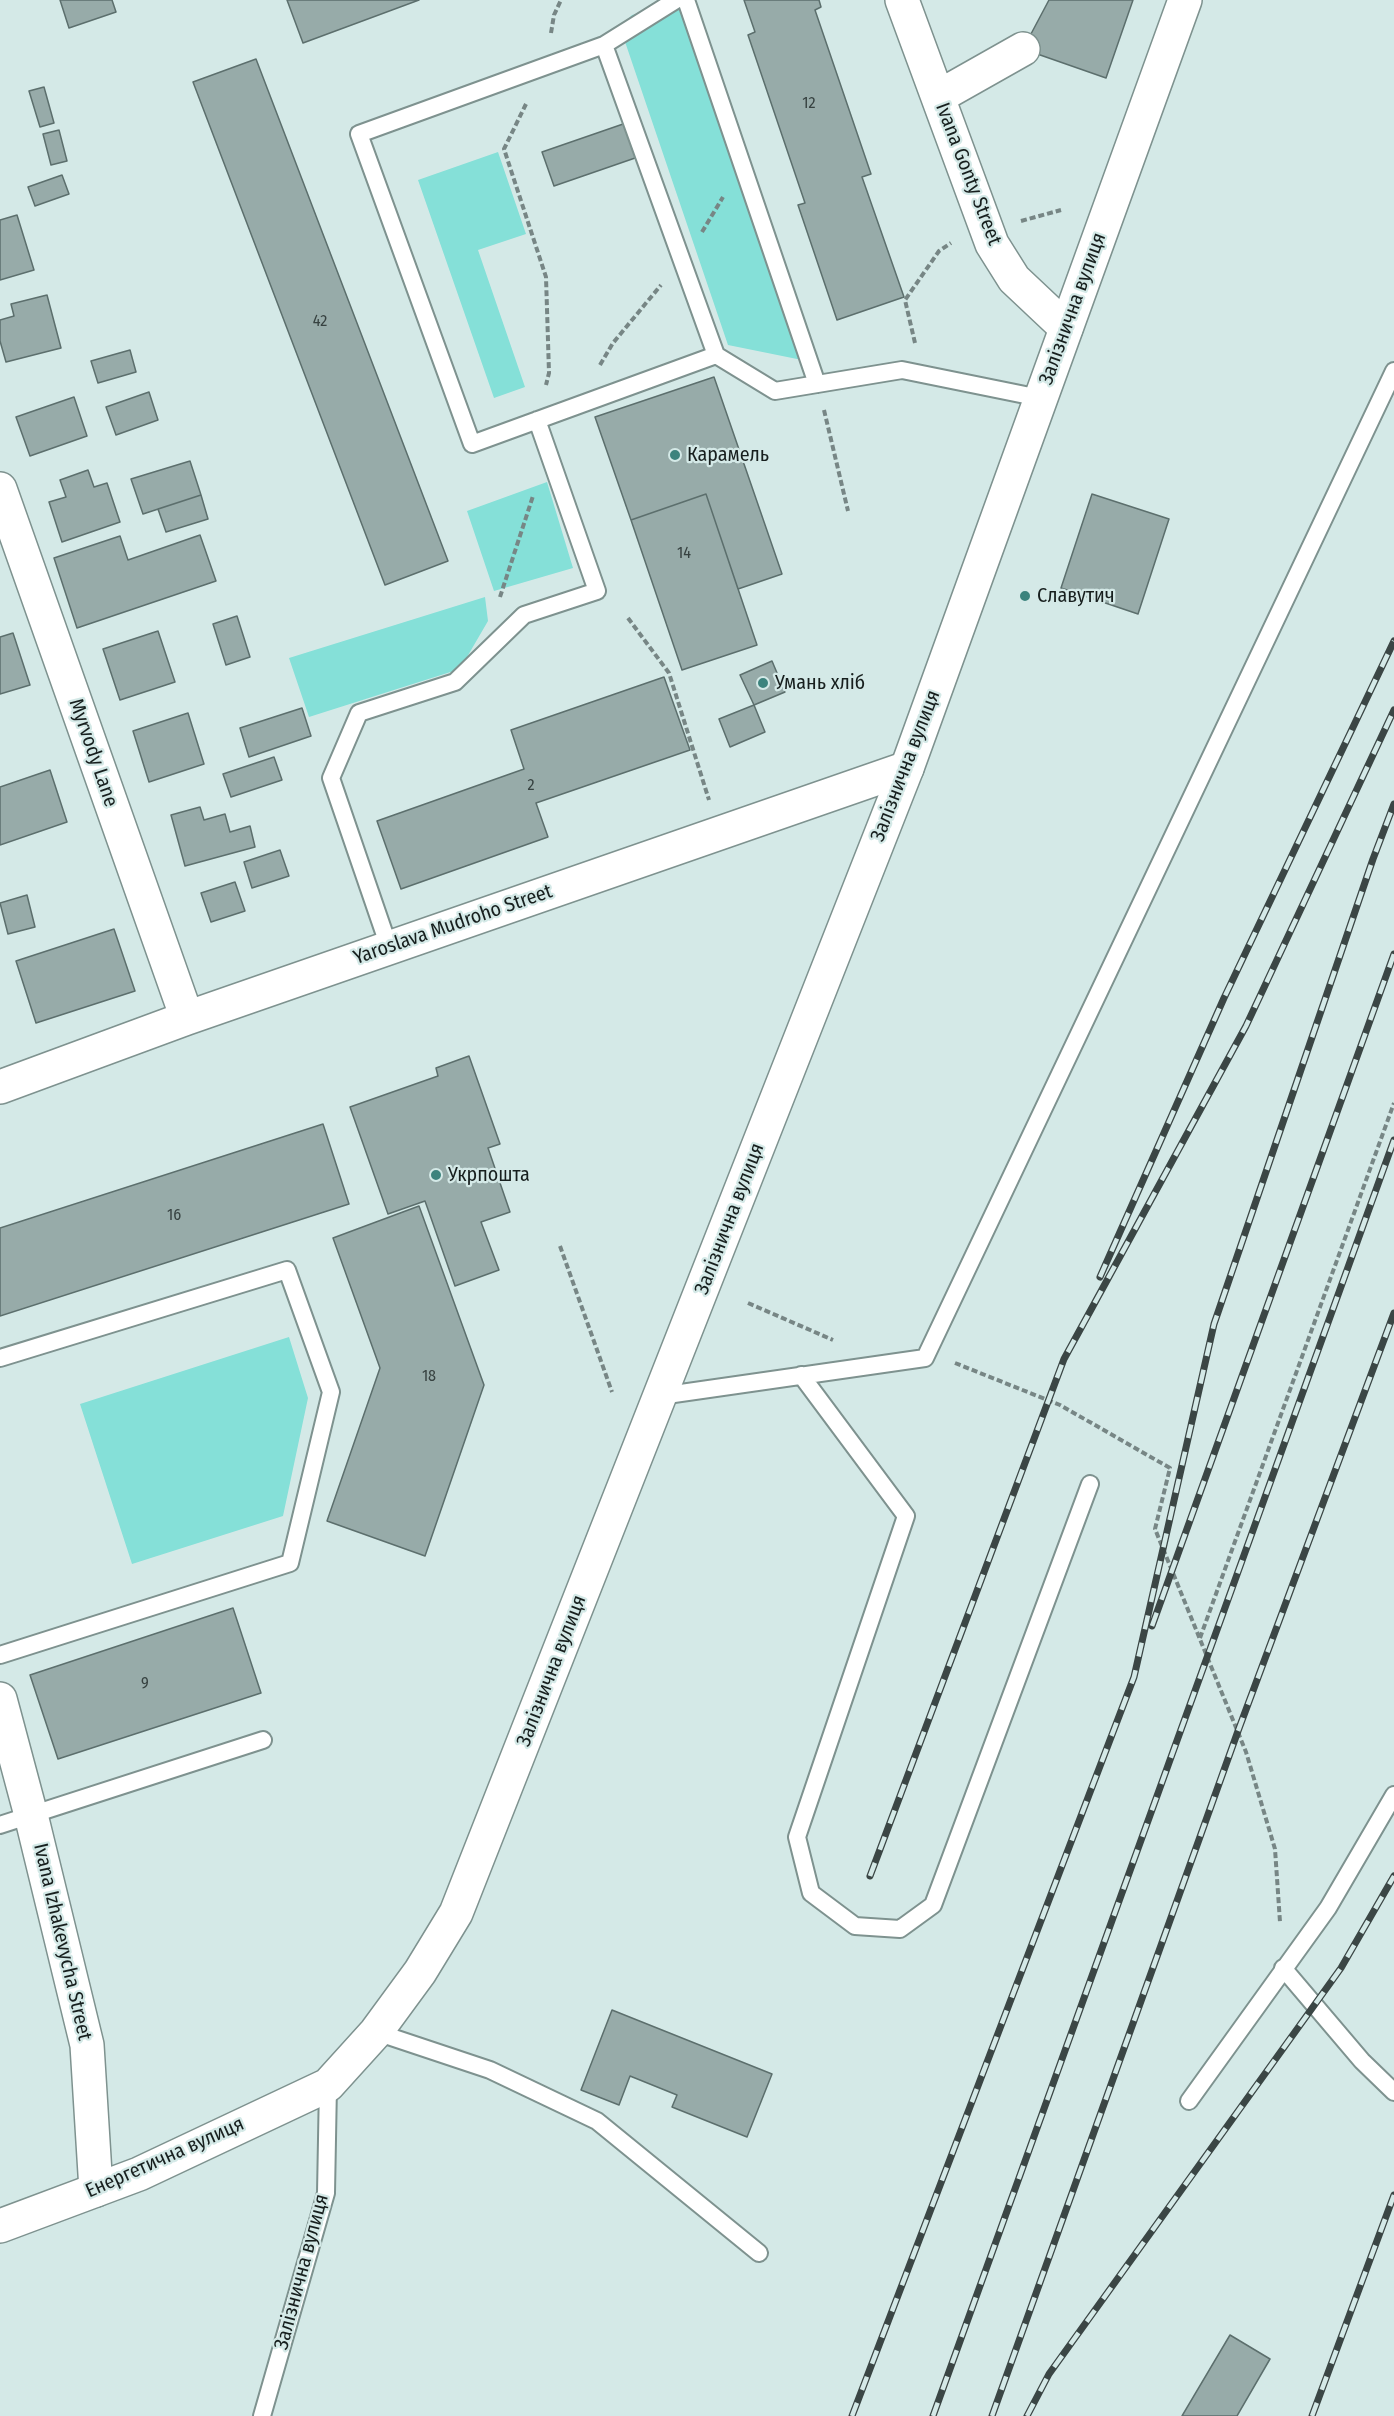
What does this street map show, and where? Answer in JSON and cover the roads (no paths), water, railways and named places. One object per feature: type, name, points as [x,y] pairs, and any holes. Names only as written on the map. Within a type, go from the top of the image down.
[{"type":"main road","name":"Ivana Gonty Street","points":[[902,0],[992,244],[1014,279],[1066,328]]},
{"type":"main road","name":"Залізнична вулиця","points":[[328,2085],[376,2032],[420,1972],[456,1913],[908,768],[1185,0]]},
{"type":"main road","points":[[938,97],[1023,49]]},
{"type":"main road","name":"Myrvody Lane","points":[[0,489],[187,1018]]},
{"type":"main road","name":"Yaroslava Mudroho Street","points":[[0,1087],[389,947],[908,768]]},
{"type":"main road","name":"Ivana Izhakevycha Street","points":[[0,1699],[87,2044],[96,2190]]},
{"type":"main road","name":"Енергетична вулиця","points":[[0,2226],[139,2174],[328,2085]]},
{"type":"lane","points":[[676,0],[604,45],[359,134],[472,444],[716,356]]},
{"type":"lane","points":[[686,0],[817,384]]},
{"type":"lane","points":[[604,45],[716,356],[774,392],[902,370],[1040,398]]},
{"type":"lane","points":[[660,1395],[925,1358],[1394,371]]},
{"type":"lane","points":[[389,947],[331,778],[359,712],[455,681],[524,615],[597,591],[537,420]]},
{"type":"lane","points":[[0,1358],[287,1270],[331,1392],[290,1563],[0,1655]]},
{"type":"lane","points":[[801,1375],[906,1516],[796,1837],[811,1893],[855,1926],[900,1929],[933,1905],[1090,1484]]},
{"type":"lane","points":[[0,1825],[263,1740]]},
{"type":"lane","points":[[1189,2101],[1328,1908],[1394,1795]]},
{"type":"lane","points":[[1283,1968],[1362,2061],[1394,2092]]},
{"type":"lane","points":[[376,2032],[490,2070],[597,2121],[759,2253]]},
{"type":"lane","name":"Залізнична вулиця","points":[[262,2416],[326,2193],[328,2085]]},
{"type":"railway","points":[[1100,1277],[1224,998],[1394,641]]},
{"type":"railway","points":[[870,1876],[1064,1359],[1246,1026],[1394,710]]},
{"type":"railway","points":[[852,2416],[1134,1677],[1214,1324],[1373,859],[1394,804]]},
{"type":"railway","points":[[1152,1626],[1394,954]]},
{"type":"railway","points":[[933,2416],[1394,1140]]},
{"type":"railway","points":[[992,2416],[1238,1731],[1394,1313]]},
{"type":"railway","points":[[1027,2416],[1049,2374],[1341,1968],[1394,1876]]},
{"type":"railway","points":[[1312,2416],[1394,2195]]},
{"type":"place","name":"Карамель","points":[[675,455]]},
{"type":"place","name":"Славутич","points":[[1025,596]]},
{"type":"place","name":"Умань хліб","points":[[763,683]]},
{"type":"place","name":"Укрпошта","points":[[436,1175]]}]
